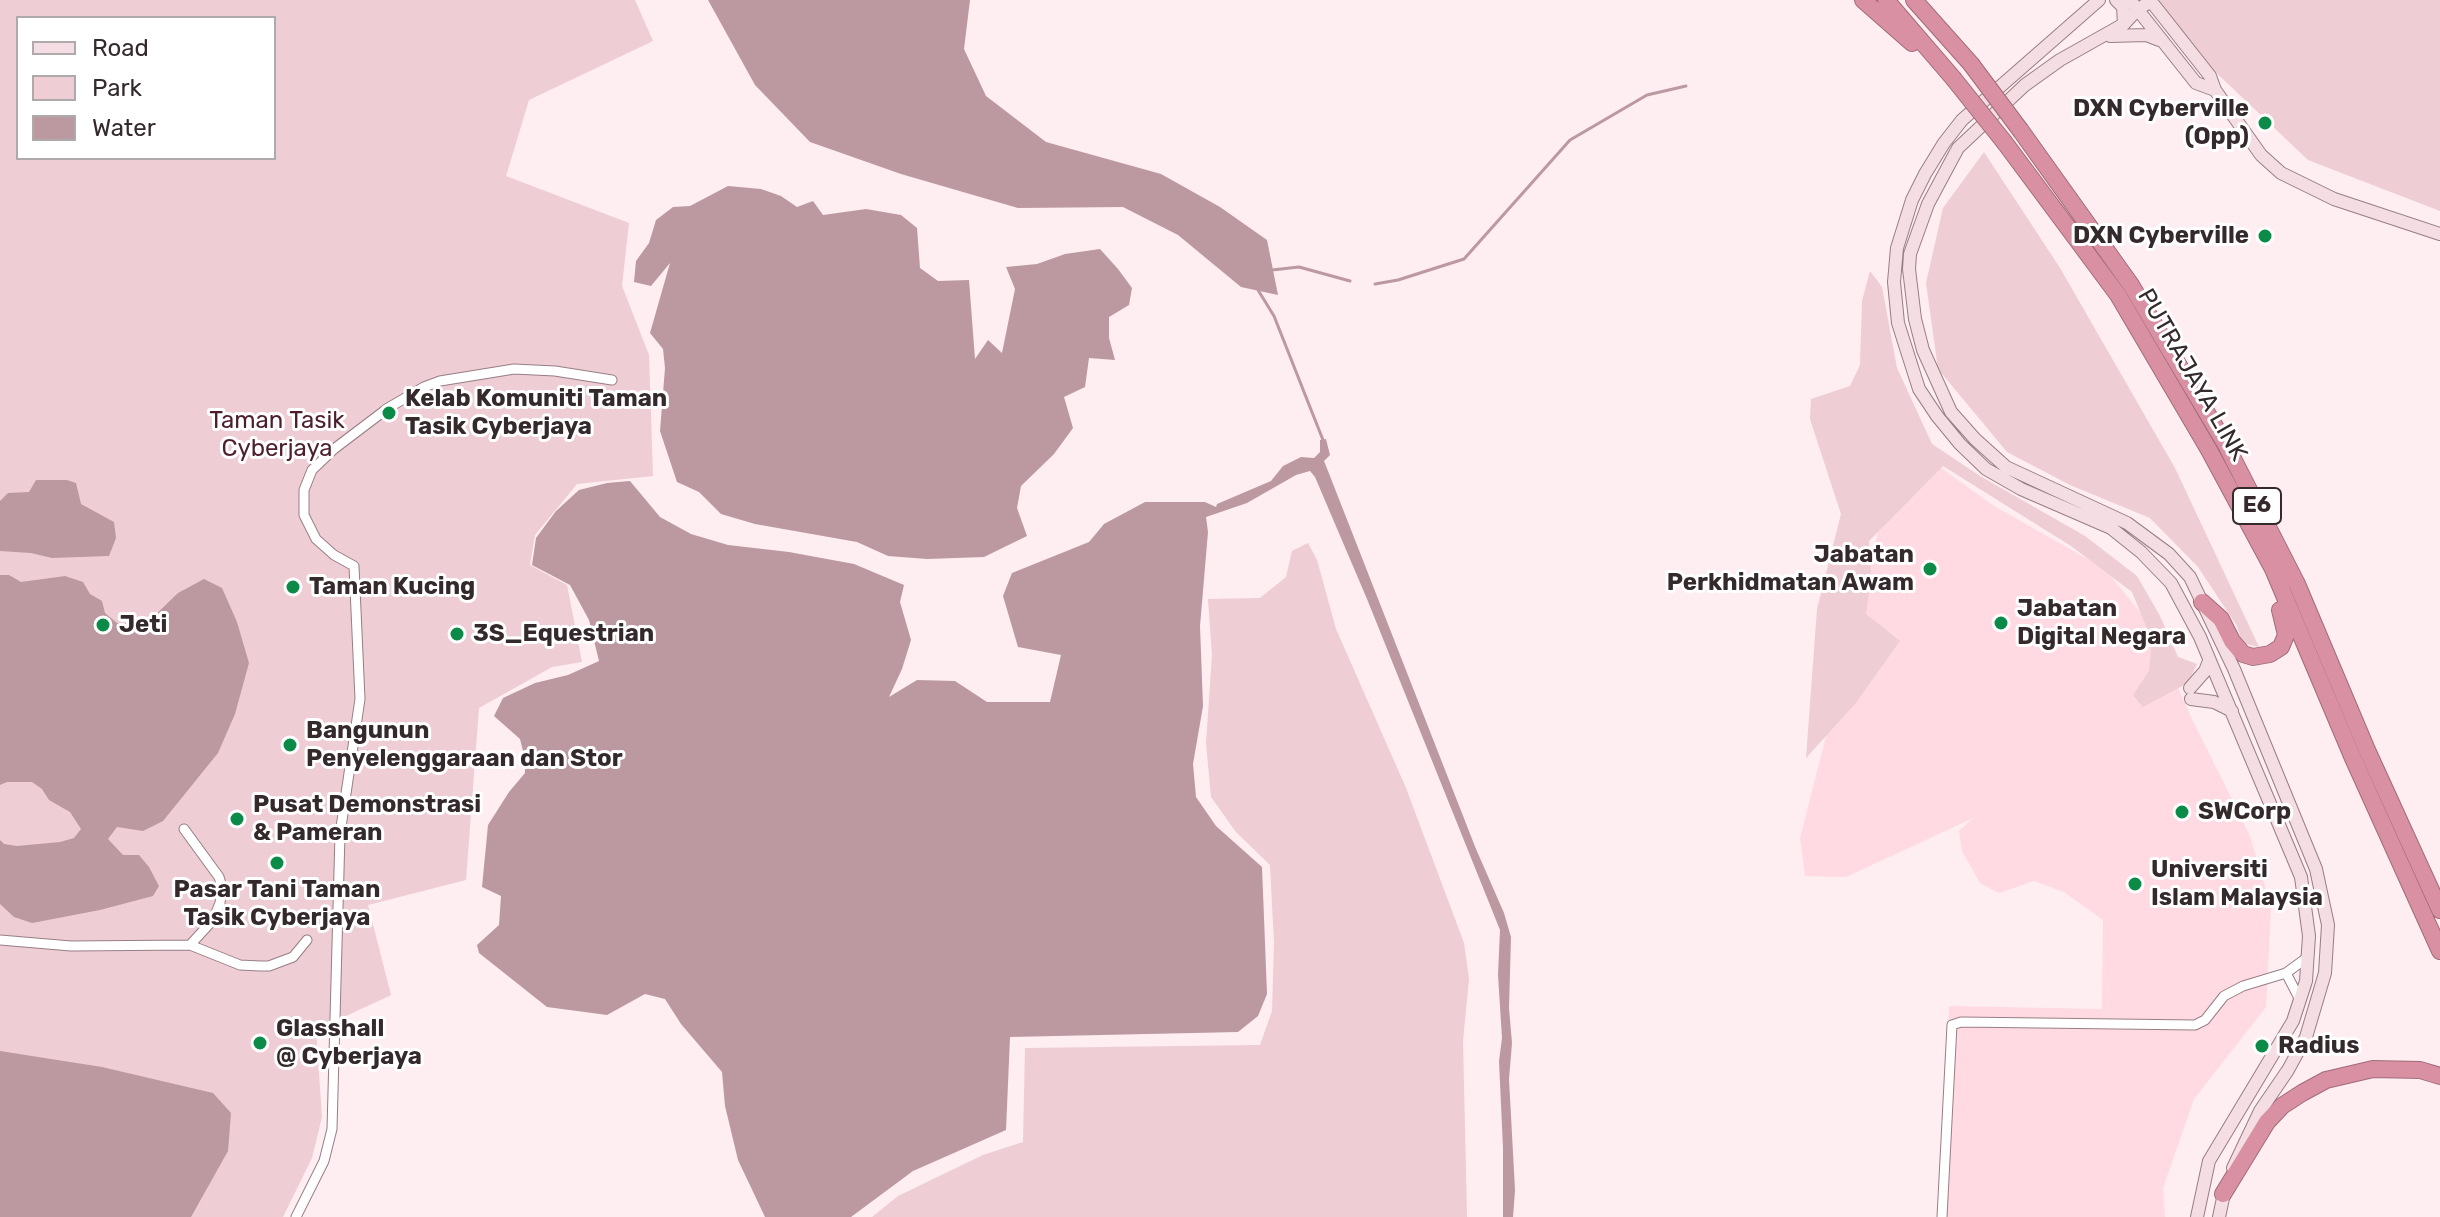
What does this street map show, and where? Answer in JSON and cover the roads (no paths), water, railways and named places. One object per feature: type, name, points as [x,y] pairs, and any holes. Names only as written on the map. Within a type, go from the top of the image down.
[{"type":"highway","points":[[1863,0],[1918,48],[1935,55]]},
{"type":"highway","name":"PUTRAJAYA LINK","points":[[1886,0],[1935,55],[2005,143],[2118,295],[2209,450],[2263,551],[2440,951]]},
{"type":"highway","name":"PUTRAJAYA LINK","points":[[1914,0],[1971,64],[2131,285],[2226,445],[2297,584],[2367,750],[2440,910]]},
{"type":"highway","points":[[2202,602],[2221,619],[2243,654],[2253,657],[2277,652],[2286,635],[2286,626],[2265,572],[2263,551]]},
{"type":"highway","points":[[2223,1194],[2267,1122],[2282,1106],[2302,1093],[2326,1080],[2373,1069],[2420,1070],[2440,1076]]},
{"type":"main road","points":[[2116,0],[2123,7],[2124,24]]},
{"type":"main road","points":[[2133,5],[2150,1],[2210,76],[2215,90],[2261,155],[2281,173],[2334,199],[2440,234]]},
{"type":"main road","points":[[2095,2],[1962,120],[1934,157],[1912,200],[1897,248],[1894,282],[1898,323],[1919,389],[1960,444],[1986,469],[2021,489],[2111,528],[2141,552],[2171,583],[2200,637],[2301,877],[2309,936],[2306,981],[2293,1021],[2209,1161],[2197,1217]]},
{"type":"main road","points":[[2133,5],[2124,24],[2060,60],[2025,85],[1975,130],[1953,155],[1928,204],[1910,254],[1915,319],[1923,350],[1951,412],[1990,455],[2006,467],[2127,523],[2169,554],[2190,577],[2234,669],[2316,869],[2328,925],[2325,973],[2306,1037],[2240,1149],[2223,1194],[2219,1217]]},
{"type":"main road","points":[[2133,5],[2196,83],[2215,90]]},
{"type":"main road","points":[[2099,37],[2135,34],[2162,41]]},
{"type":"main road","points":[[2209,661],[2190,694],[2232,711]]},
{"type":"street","points":[[296,1217],[324,1161],[332,1129],[340,834],[360,699],[354,566],[334,555],[316,539],[304,515],[304,490],[312,470],[334,449],[388,408],[440,381],[514,369],[555,371],[612,380]]},
{"type":"street","points":[[184,829],[219,877],[222,887],[213,920],[190,945]]},
{"type":"street","points":[[0,940],[71,946],[190,945],[240,965],[269,966],[293,957],[307,940]]},
{"type":"street","points":[[1942,1217],[1952,1025],[1961,1022],[2195,1025],[2205,1020],[2224,996],[2243,986],[2286,973],[2308,957]]},
{"type":"street","points":[[2286,973],[2300,1000]]},
{"type":"water","points":[[708,0],[970,0],[964,49],[986,96],[1046,142],[1161,174],[1220,207],[1267,240],[1278,295],[1241,287],[1178,235],[1123,207],[1018,208],[901,174],[810,142],[755,85]]},
{"type":"water","points":[[728,186],[761,189],[781,196],[797,207],[813,201],[823,215],[866,209],[901,215],[917,228],[920,268],[938,281],[969,280],[975,359],[988,340],[1002,353],[1015,289],[1006,267],[1037,264],[1065,254],[1100,249],[1118,269],[1132,288],[1129,305],[1109,317],[1109,338],[1115,360],[1089,358],[1085,387],[1064,397],[1073,428],[1054,454],[1021,486],[1017,508],[1027,536],[984,557],[927,559],[888,556],[857,542],[755,524],[721,514],[699,492],[677,482],[660,431],[665,368],[663,349],[650,333],[670,263],[651,286],[634,282],[636,261],[649,243],[656,220],[673,207],[690,206]]},
{"type":"water","points":[[1326,439],[1330,455],[1324,461],[1511,937],[1509,1008],[1512,1043],[1509,1079],[1515,1190],[1513,1217],[1503,1217],[1499,1061],[1502,1038],[1498,975],[1500,930],[1367,599],[1310,471],[1296,475],[1247,503],[1206,517],[1208,532],[1200,626],[1203,706],[1193,764],[1196,797],[1216,826],[1262,867],[1267,994],[1258,1016],[1238,1032],[1010,1037],[1006,1130],[913,1171],[851,1217],[765,1217],[738,1160],[725,1106],[722,1072],[681,1024],[665,999],[645,994],[607,1015],[547,1007],[479,953],[477,945],[499,925],[501,896],[482,887],[488,825],[525,773],[520,739],[494,716],[503,698],[535,683],[568,675],[599,661],[589,620],[570,585],[532,565],[536,538],[556,511],[579,490],[630,481],[660,517],[691,534],[728,545],[854,564],[904,585],[900,602],[911,640],[889,697],[917,680],[955,681],[987,702],[1050,702],[1061,655],[1018,647],[1003,596],[1012,573],[1089,542],[1104,524],[1145,502],[1205,502],[1216,507],[1271,481],[1283,466],[1301,457],[1314,458],[1320,452],[1320,440]]},
{"type":"water","points":[[36,480],[76,483],[81,504],[114,522],[116,538],[109,556],[52,558],[0,551],[0,501],[8,493],[29,492]]},
{"type":"water","points":[[0,575],[9,575],[21,582],[65,576],[83,582],[90,594],[102,601],[105,613],[117,623],[147,623],[178,593],[204,579],[222,588],[237,622],[249,663],[235,714],[218,753],[163,821],[143,831],[117,827],[108,839],[123,855],[139,855],[149,867],[159,886],[153,896],[32,923],[14,917],[0,904],[0,840],[4,844],[17,846],[60,842],[74,838],[81,829],[70,812],[49,800],[42,789],[32,782],[0,785]]},
{"type":"water","points":[[0,1051],[102,1067],[213,1093],[231,1113],[228,1151],[191,1217],[0,1217]]},
{"type":"waterway","points":[[1375,284],[1464,259],[1570,140],[1647,95],[1686,86]]},
{"type":"waterway","points":[[1272,270],[1299,267],[1350,281]]},
{"type":"waterway","points":[[1258,290],[1274,316],[1323,440]]},
{"type":"place","name":"DXN Cyberville (Opp)","points":[[2265,123]]},
{"type":"place","name":"DXN Cyberville","points":[[2265,236]]},
{"type":"place","name":"Kelab Komuniti Taman Tasik Cyberjaya","points":[[389,413]]},
{"type":"place","name":"Jabatan Perkhidmatan Awam","points":[[1930,569]]},
{"type":"place","name":"Taman Kucing","points":[[293,587]]},
{"type":"place","name":"Jabatan Digital Negara","points":[[2001,623]]},
{"type":"place","name":"Jeti","points":[[103,625]]},
{"type":"place","name":"3S_Equestrian","points":[[457,634]]},
{"type":"place","name":"Bangunun Penyelenggaraan dan Stor","points":[[290,745]]},
{"type":"place","name":"SWCorp","points":[[2182,812]]},
{"type":"place","name":"Pusat Demonstrasi & Pameran","points":[[237,819]]},
{"type":"place","name":"Pasar Tani Taman Tasik Cyberjaya","points":[[277,863]]},
{"type":"place","name":"Universiti Islam Malaysia","points":[[2135,884]]},
{"type":"place","name":"Glasshall @ Cyberjaya","points":[[260,1043]]},
{"type":"place","name":"Radius","points":[[2262,1046]]},
{"type":"park label","name":"Taman Tasik Cyberjaya","points":[[277,435]]}]
